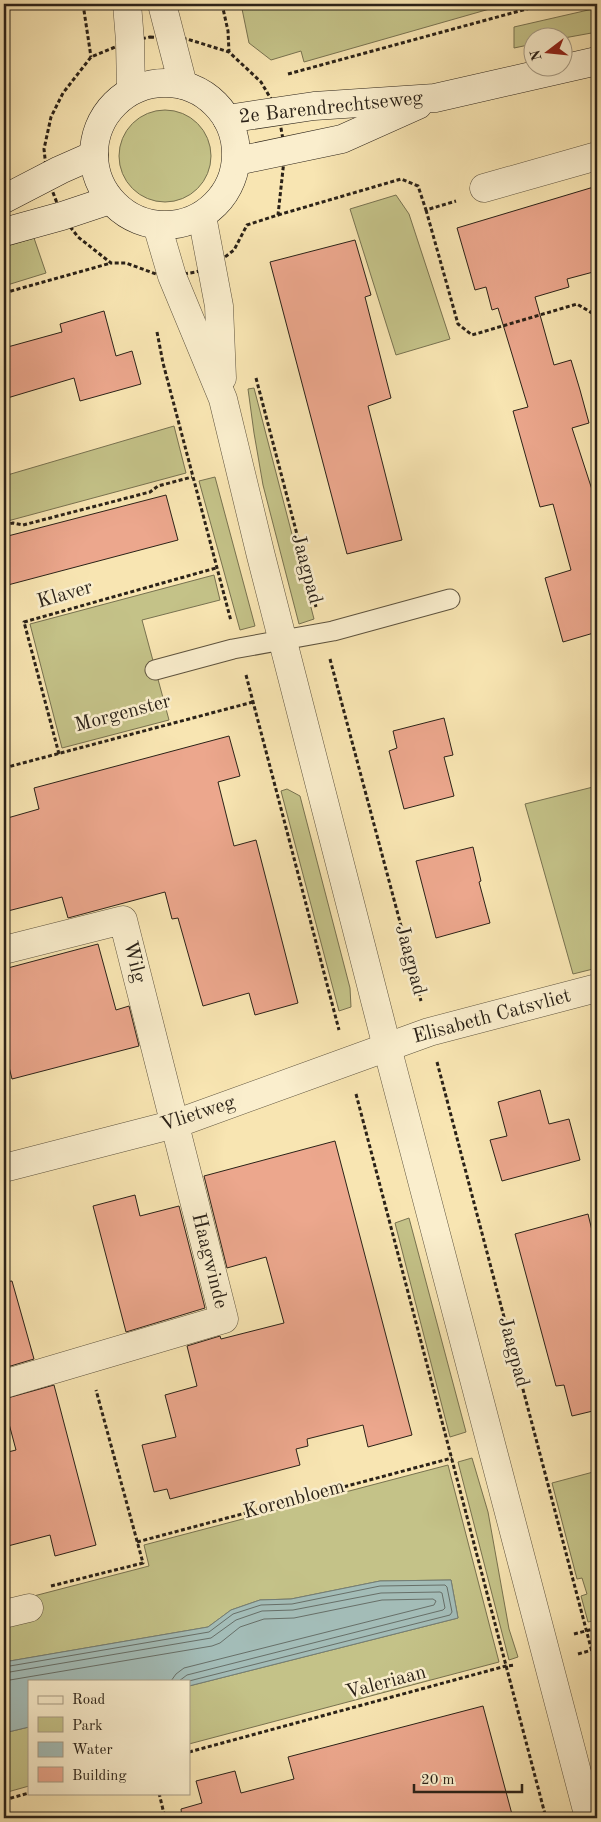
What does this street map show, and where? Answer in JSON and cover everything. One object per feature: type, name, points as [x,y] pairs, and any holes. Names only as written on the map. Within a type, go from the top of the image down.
[{"type":"street","points":[[127,4],[131,92]]},
{"type":"street","points":[[162,4],[183,85]]},
{"type":"street","name":"2e Barendrechtseweg","points":[[227,119],[314,106],[435,98],[597,61]]},
{"type":"street","points":[[156,83],[183,85],[208,97],[222,111],[233,132],[237,161],[226,193],[211,209],[202,216],[180,224],[156,225],[132,218],[121,211],[110,200],[96,174],[95,141],[104,117],[111,107],[131,92],[143,86],[156,83]]},
{"type":"street","name":"2e Barendrechtseweg","points":[[237,161],[342,139],[435,98]]},
{"type":"street","points":[[4,199],[47,176],[94,155]]},
{"type":"street","points":[[484,188],[597,156]]},
{"type":"street","points":[[4,232],[110,200]]},
{"type":"street","name":"Jaagpad","points":[[202,216],[219,306],[223,399]]},
{"type":"street","name":"Jaagpad","points":[[156,225],[172,276],[223,399],[387,1047],[589,1818]]},
{"type":"street","name":"Wilg","points":[[4,950],[123,920],[175,1124]]},
{"type":"street","name":"Elisabeth Catsvliet","points":[[387,1047],[429,1032],[597,988]]},
{"type":"street","name":"Vlietweg","points":[[4,1168],[175,1124],[387,1047]]},
{"type":"street","name":"Haagwinde","points":[[4,1384],[224,1320],[175,1124]]},
{"type":"lane","name":"Morgenster","points":[[155,670],[233,648],[323,633],[450,598]]},
{"type":"path","points":[[83,4],[91,57]]},
{"type":"path","points":[[111,263],[78,237],[62,216],[47,176],[44,149],[51,117],[63,93],[91,57],[130,41],[150,37],[171,37],[187,39],[229,52],[228,31],[222,4]]},
{"type":"path","name":"2e Barendrechtseweg","points":[[280,77],[545,4]]},
{"type":"path","name":"2e Barendrechtseweg","points":[[229,52],[261,82],[271,79]]},
{"type":"path","points":[[278,215],[401,179],[418,186],[458,324],[472,335],[577,304],[597,316]]},
{"type":"path","points":[[426,210],[468,198],[484,188]]},
{"type":"path","points":[[4,293],[111,263],[126,262],[156,274],[172,276],[212,267],[234,250],[238,254]]},
{"type":"path","name":"Jaagpad","points":[[255,375],[597,1670]]},
{"type":"path","points":[[4,525],[13,522],[23,525],[150,492],[158,486],[192,476]]},
{"type":"path","name":"Klaver","points":[[59,754],[24,622],[216,568]]},
{"type":"path","name":"Morgenster","points":[[4,768],[254,702]]},
{"type":"path","points":[[16,1611],[25,1592],[143,1563],[88,1360]]},
{"type":"path","name":"Korenbloem","points":[[137,1542],[452,1458]]},
{"type":"path","name":"Valeriaan","points":[[190,1752],[506,1666],[548,1662],[592,1650]]},
{"type":"path","points":[[4,1800],[28,1793]]},
{"type":"path","points":[[159,1794],[165,1818]]},
{"type":"green space","points":[[241,4],[507,4],[304,62],[301,51],[271,60],[249,43]]},
{"type":"green space","points":[[597,8],[597,32],[574,36],[574,28],[524,28],[524,46],[514,48],[514,27]]},
{"type":"green space","points":[[165,110],[182,114],[197,124],[207,139],[211,156],[207,173],[197,188],[182,198],[165,202],[148,198],[133,188],[123,173],[119,156],[123,139],[133,124],[148,114]]},
{"type":"green space","points":[[396,195],[409,214],[450,339],[396,355],[350,209]]},
{"type":"green space","points":[[34,238],[46,273],[4,286],[4,247]]},
{"type":"green space","points":[[254,388],[314,619],[299,624],[263,485],[248,389]]},
{"type":"green space","points":[[174,426],[186,473],[4,522],[4,476]]},
{"type":"green space","points":[[215,477],[255,626],[240,630],[199,481]]},
{"type":"green space","points":[[214,575],[220,600],[142,620],[169,720],[62,748],[30,624]]},
{"type":"green space","points":[[597,786],[597,968],[573,974],[525,804]]},
{"type":"green space","points":[[287,789],[300,796],[350,988],[351,1007],[339,1011],[281,791]]},
{"type":"green space","points":[[409,1218],[466,1432],[450,1437],[395,1223]]},
{"type":"green space","points":[[472,1458],[488,1512],[509,1629],[518,1657],[509,1660],[458,1462]]},
{"type":"green space","points":[[448,1465],[499,1662],[190,1744],[190,1686],[458,1618],[451,1580],[380,1581],[291,1599],[260,1600],[231,1610],[208,1627],[4,1662],[4,1627],[30,1597],[149,1566],[144,1545]]},
{"type":"green space","points":[[597,1471],[597,1620],[588,1622],[581,1596],[587,1594],[582,1578],[577,1579],[552,1483]]},
{"type":"green space","points":[[28,1727],[28,1786],[4,1793],[4,1733]]},
{"type":"water","points":[[451,1580],[458,1618],[190,1686],[190,1680],[28,1680],[28,1727],[4,1733],[4,1662],[208,1627],[231,1610],[260,1600],[291,1599],[380,1581]]},
{"type":"building","points":[[597,186],[597,271],[567,279],[569,287],[535,297],[554,365],[571,360],[580,390],[589,423],[572,428],[597,505],[597,632],[563,642],[545,578],[571,570],[553,504],[540,507],[513,411],[528,407],[498,308],[492,310],[486,287],[475,290],[457,228]]},
{"type":"building","points":[[355,240],[371,295],[365,297],[391,398],[368,406],[402,540],[347,554],[270,262]]},
{"type":"building","points":[[104,311],[116,356],[132,351],[141,384],[80,401],[74,378],[4,399],[4,348],[62,332],[60,324]]},
{"type":"building","points":[[166,495],[178,540],[4,586],[4,537]]},
{"type":"building","points":[[444,718],[453,755],[444,757],[454,796],[404,809],[389,751],[397,748],[393,731]]},
{"type":"building","points":[[229,736],[240,776],[218,782],[234,846],[256,840],[298,1003],[255,1015],[249,993],[203,1006],[178,918],[172,919],[165,892],[68,918],[62,897],[4,912],[4,819],[39,809],[34,788]]},
{"type":"building","points":[[473,847],[481,881],[479,882],[490,923],[436,938],[416,861]]},
{"type":"building","points":[[98,944],[116,1010],[129,1006],[139,1046],[12,1079],[4,1047],[4,969]]},
{"type":"building","points":[[540,1090],[549,1124],[569,1119],[580,1160],[502,1181],[490,1140],[507,1136],[498,1102]]},
{"type":"building","points":[[335,1141],[412,1435],[368,1447],[363,1425],[307,1439],[308,1446],[296,1449],[300,1465],[170,1499],[167,1489],[154,1492],[142,1445],[176,1437],[165,1395],[197,1386],[187,1346],[220,1336],[221,1339],[284,1323],[266,1257],[227,1268],[204,1176]]},
{"type":"building","points":[[135,1195],[140,1216],[179,1206],[205,1308],[126,1332],[93,1206]]},
{"type":"building","points":[[588,1214],[597,1251],[597,1410],[572,1416],[564,1385],[556,1386],[515,1234]]},
{"type":"building","points":[[12,1281],[34,1359],[4,1368],[4,1282]]},
{"type":"building","points":[[54,1385],[96,1545],[55,1556],[50,1535],[4,1547],[4,1453],[16,1450],[4,1399]]},
{"type":"building","points":[[483,1706],[513,1818],[182,1818],[181,1809],[202,1803],[196,1781],[235,1771],[241,1793],[294,1779],[288,1757]]}]
